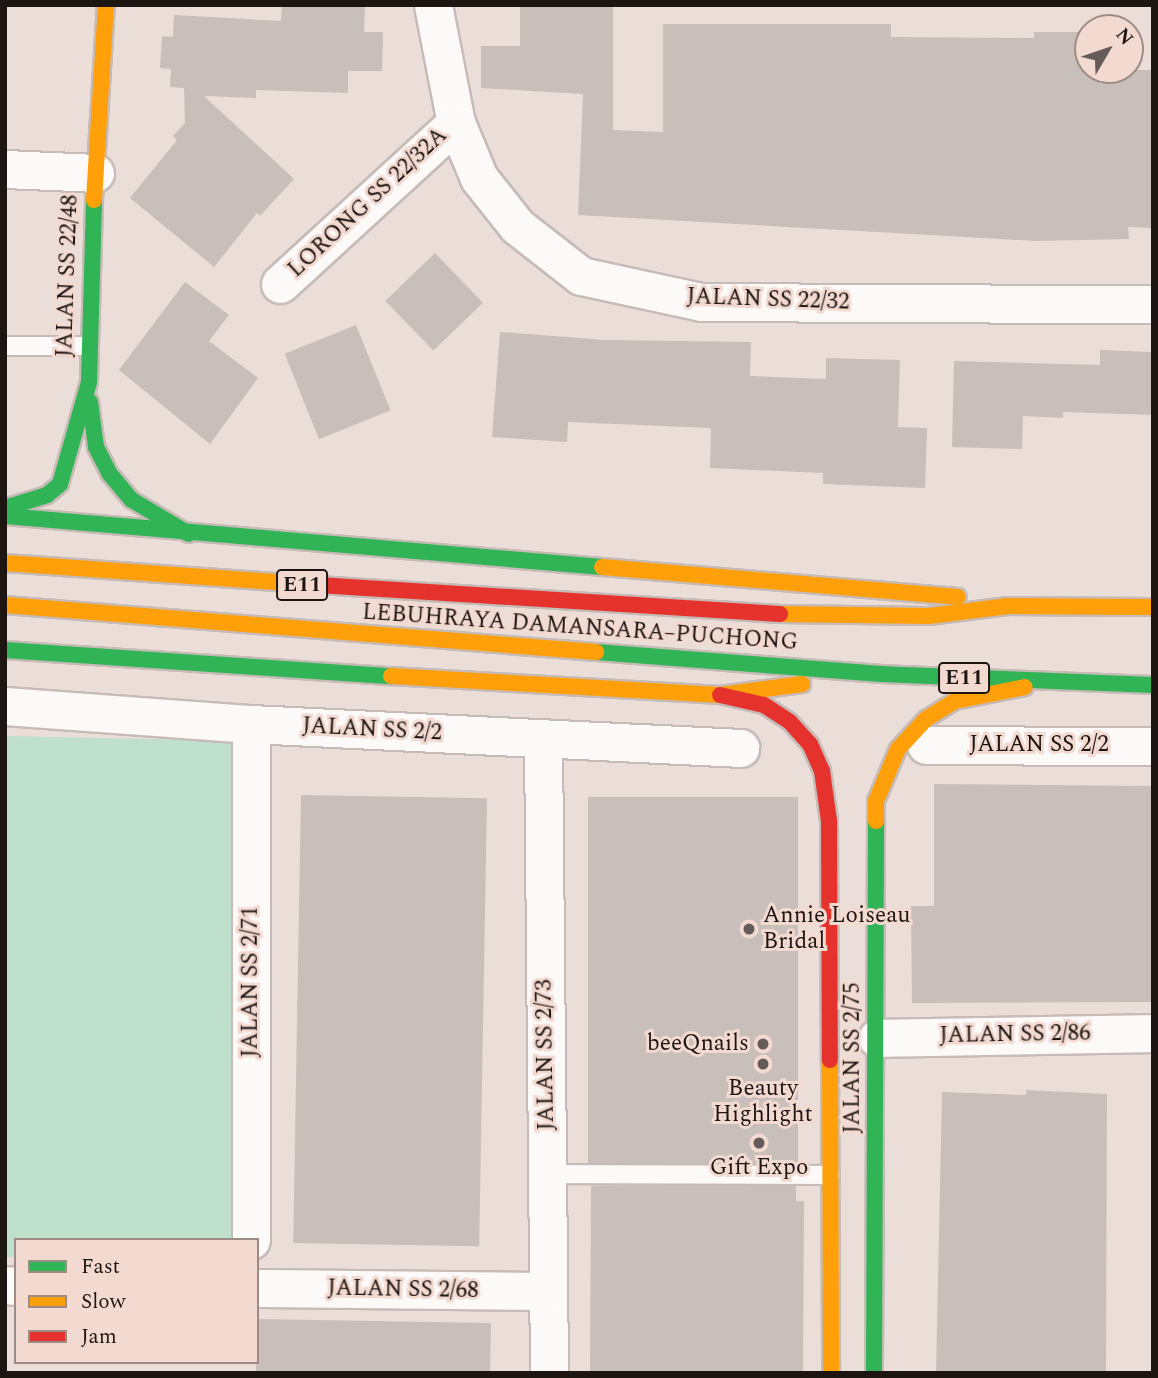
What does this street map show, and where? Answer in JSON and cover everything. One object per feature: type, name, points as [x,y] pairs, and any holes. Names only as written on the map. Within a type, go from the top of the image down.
[{"type":"main road","name":"JALAN SS 22/48","points":[[5,508],[38,499],[60,484],[89,382],[87,346],[94,173],[106,5]]},
{"type":"main road","points":[[89,382],[96,447],[109,473],[132,500],[189,534]]},
{"type":"main road","points":[[5,516],[189,534],[887,587],[1008,606]]},
{"type":"main road","name":"LEBUHRAYA DAMANSARA–PUCHONG","points":[[5,563],[598,608],[916,617],[1008,606],[1153,607]]},
{"type":"main road","name":"LEBUHRAYA DAMANSARA–PUCHONG","points":[[5,605],[881,674],[1153,685]]},
{"type":"main road","points":[[5,650],[720,695],[881,674]]},
{"type":"main road","name":"JALAN SS 2/75","points":[[874,1373],[876,801],[898,749],[926,719],[955,701],[1047,682]]},
{"type":"main road","name":"JALAN SS 2/75","points":[[720,695],[764,705],[790,722],[810,744],[822,771],[829,821],[831,1373]]},
{"type":"street","name":"JALAN SS 22/32","points":[[433,5],[456,123],[479,178],[517,226],[581,276],[701,302],[1153,304]]},
{"type":"street","name":"LORONG SS 22/32A","points":[[280,284],[456,123]]},
{"type":"street","points":[[5,169],[94,173]]},
{"type":"street","name":"JALAN SS 2/2","points":[[5,706],[251,724],[740,748]]},
{"type":"street","name":"JALAN SS 2/71","points":[[251,724],[251,1238]]},
{"type":"street","name":"JALAN SS 2/73","points":[[543,738],[549,1373]]},
{"type":"street","name":"JALAN SS 2/2","points":[[926,745],[1153,746]]},
{"type":"street","name":"JALAN SS 2/86","points":[[877,1038],[1153,1033]]},
{"type":"street","name":"JALAN SS 2/68","points":[[259,1289],[548,1291]]},
{"type":"lane","points":[[5,346],[87,346]]},
{"type":"lane","points":[[547,1174],[830,1175]]},
{"type":"green space","points":[[5,736],[243,741],[236,1238],[14,1238],[14,1257],[5,1257]]},
{"type":"building","points":[[282,5],[365,5],[364,32],[383,32],[382,71],[348,71],[348,93],[256,90],[256,98],[204,96],[294,179],[260,216],[257,213],[214,267],[130,198],[177,140],[173,136],[185,123],[184,88],[170,87],[171,69],[160,68],[162,36],[173,37],[174,15],[281,21]]},
{"type":"building","points":[[520,5],[613,7],[613,130],[663,132],[663,24],[891,24],[891,37],[1034,38],[1034,32],[1074,32],[1074,84],[1144,84],[1144,70],[1153,70],[1153,228],[1128,227],[1129,239],[1036,241],[578,215],[583,94],[481,88],[481,46],[520,46]]},
{"type":"building","points":[[435,253],[483,303],[433,351],[385,301]]},
{"type":"building","points":[[185,282],[229,315],[209,341],[258,378],[210,444],[119,370]]},
{"type":"building","points":[[356,325],[390,410],[319,439],[285,354]]},
{"type":"building","points":[[500,332],[606,340],[751,342],[750,376],[826,379],[826,358],[900,360],[898,427],[927,428],[925,488],[823,484],[823,473],[710,468],[711,428],[568,422],[567,442],[492,437]]},
{"type":"building","points":[[1100,350],[1153,352],[1153,415],[1063,412],[1063,418],[1023,416],[1022,449],[952,447],[954,361],[1100,365]]},
{"type":"building","points":[[934,784],[1153,786],[1153,1002],[912,1003],[911,906],[934,906]]},
{"type":"building","points":[[301,795],[487,798],[479,1246],[293,1243]]},
{"type":"building","points":[[588,797],[798,797],[798,1163],[588,1163]]},
{"type":"building","points":[[1026,1090],[1107,1094],[1106,1373],[936,1373],[942,1092],[1026,1095]]},
{"type":"building","points":[[591,1186],[796,1186],[796,1201],[804,1201],[803,1373],[590,1373]]},
{"type":"building","points":[[259,1319],[491,1323],[490,1373],[256,1373],[256,1364],[259,1364]]},
{"type":"traffic: fast","points":[[5,508],[47,495],[60,484],[89,382],[94,200]]},
{"type":"traffic: fast","points":[[90,402],[96,447],[109,473],[132,500],[189,534]]},
{"type":"traffic: fast","points":[[5,516],[602,567]]},
{"type":"traffic: fast","points":[[5,650],[391,676]]},
{"type":"traffic: fast","points":[[596,652],[881,674],[1153,685]]},
{"type":"traffic: fast","points":[[874,1373],[876,821]]},
{"type":"traffic: slow","points":[[94,200],[106,5]]},
{"type":"traffic: slow","points":[[5,563],[318,585]]},
{"type":"traffic: slow","points":[[602,567],[958,597]]},
{"type":"traffic: slow","points":[[5,605],[596,652]]},
{"type":"traffic: slow","points":[[780,614],[929,616],[1008,606],[1153,607]]},
{"type":"traffic: slow","points":[[391,676],[720,695],[802,684]]},
{"type":"traffic: slow","points":[[876,821],[876,801],[898,749],[926,719],[955,701],[1025,687]]},
{"type":"traffic: slow","points":[[830,1060],[831,1373]]},
{"type":"traffic: jam","points":[[318,585],[780,614]]},
{"type":"traffic: jam","points":[[720,695],[764,705],[790,722],[810,744],[822,771],[829,821],[830,1060]]},
{"type":"place","name":"Annie Loiseau Bridal","points":[[749,929]]},
{"type":"place","name":"beeQnails","points":[[763,1044]]},
{"type":"place","name":"Beauty Highlight","points":[[763,1064]]},
{"type":"place","name":"Gift Expo","points":[[759,1143]]}]
